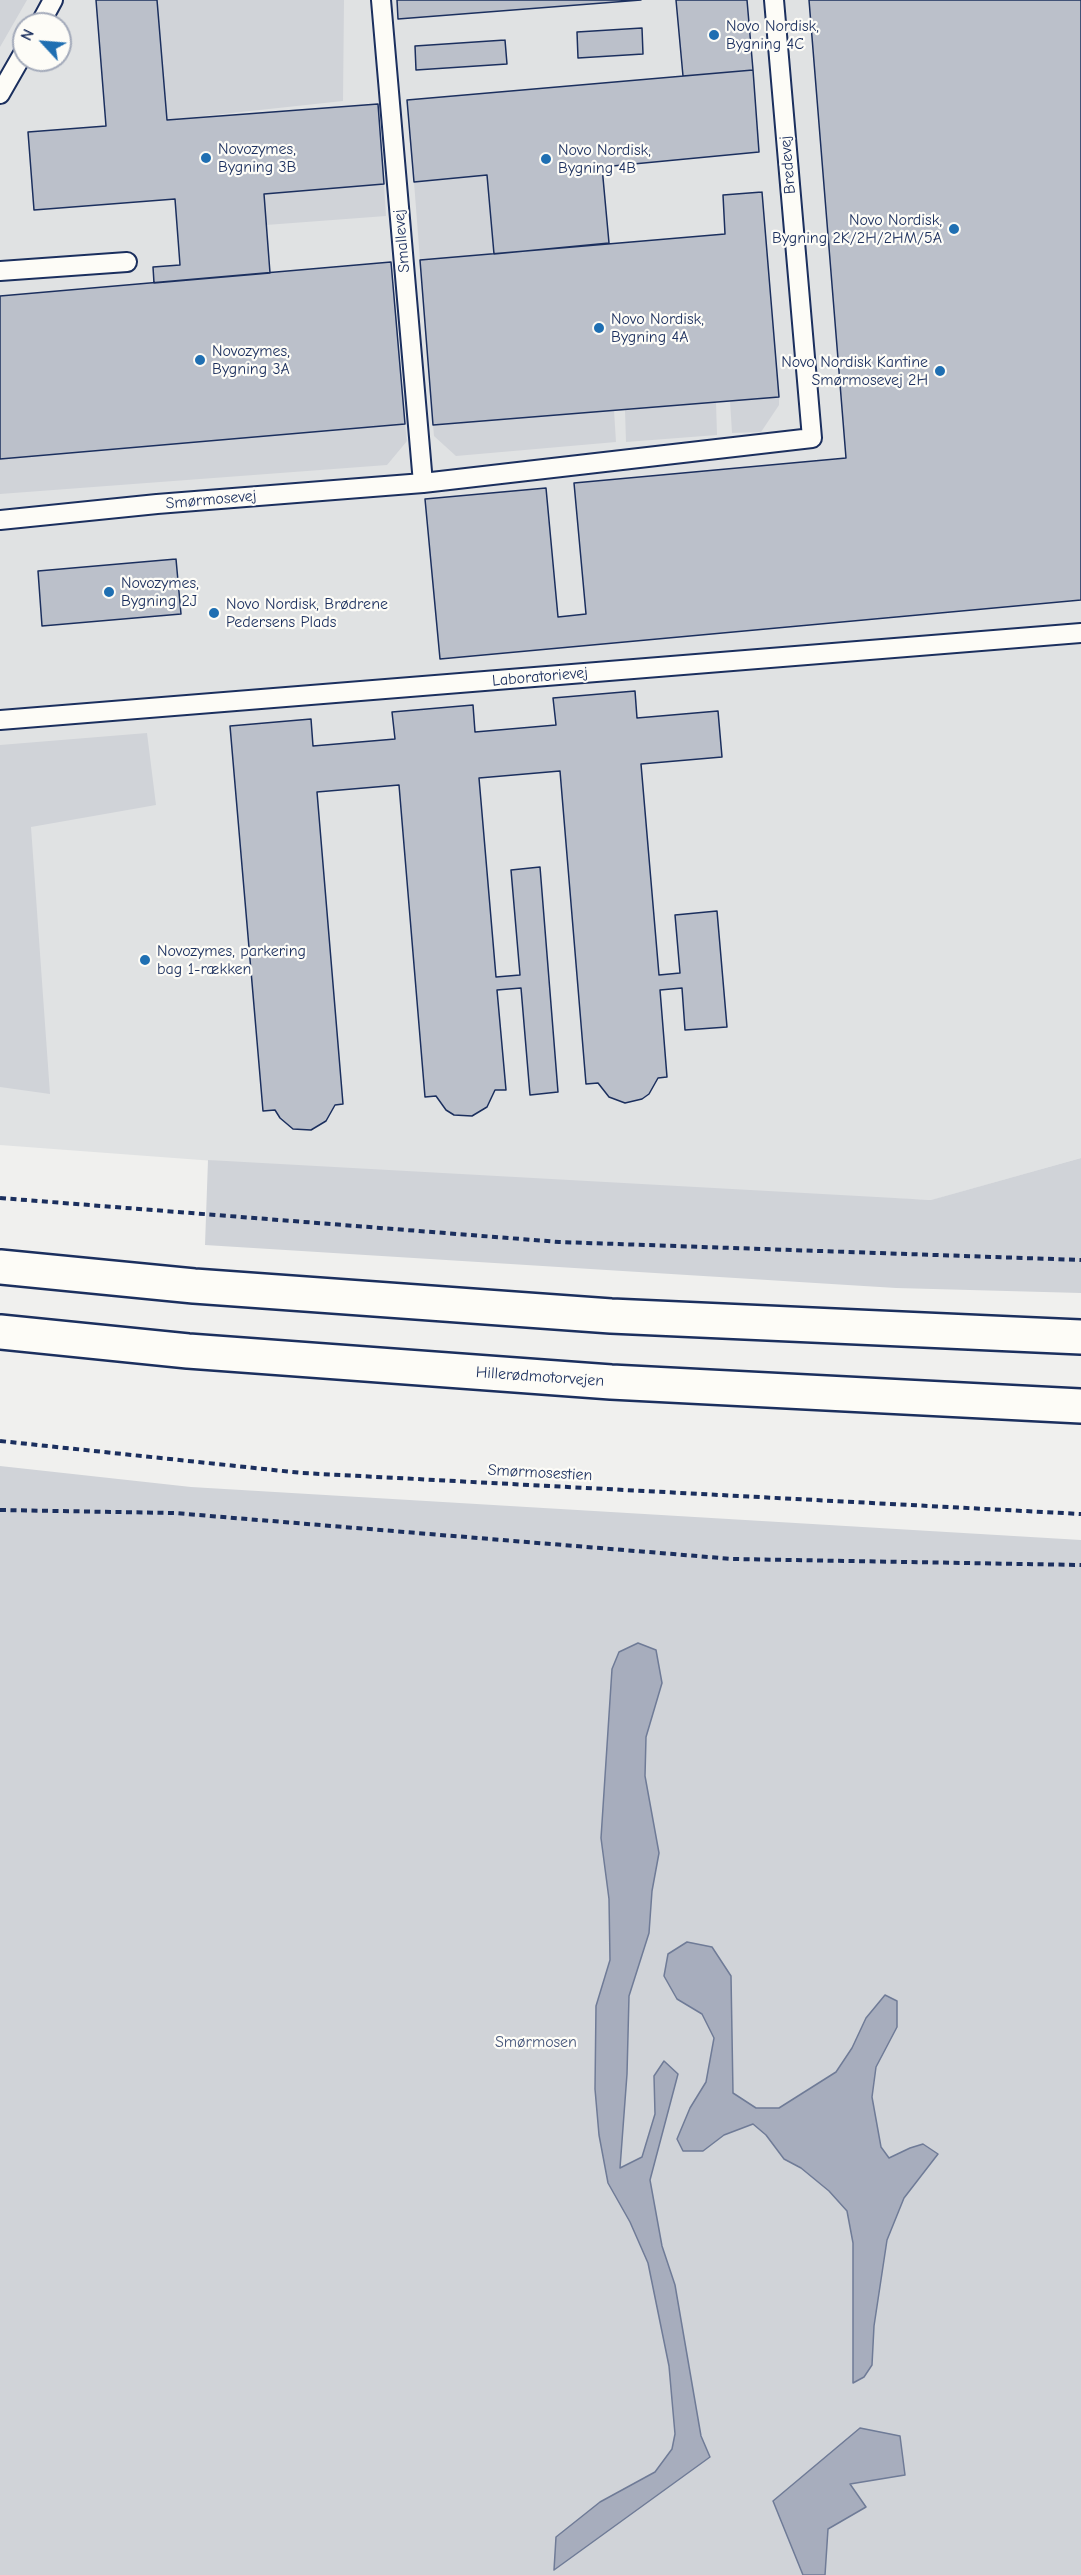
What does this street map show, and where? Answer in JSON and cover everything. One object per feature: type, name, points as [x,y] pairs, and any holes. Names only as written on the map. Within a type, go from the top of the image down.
[{"type":"highway","points":[[0,1267],[194,1286],[611,1317],[1081,1337]]},
{"type":"highway","name":"Hillerødmotorvejen","points":[[0,1332],[188,1352],[610,1382],[1081,1406]]},
{"type":"lane","name":"Smallevej","points":[[381,0],[423,483]]},
{"type":"lane","name":"Bredevej","points":[[774,0],[812,438]]},
{"type":"lane","points":[[0,94],[12,72]]},
{"type":"lane","points":[[0,271],[127,262]]},
{"type":"lane","name":"Smørmosevej","points":[[0,520],[157,504],[423,483],[812,438]]},
{"type":"lane","name":"Laboratorievej","points":[[0,720],[1081,633]]},
{"type":"path","points":[[0,1198],[559,1242],[1081,1260]]},
{"type":"path","name":"Smørmosestien","points":[[0,1440],[302,1473],[1081,1514]]},
{"type":"path","points":[[0,1510],[174,1513],[733,1559],[1081,1565]]},
{"type":"shaded area","points":[[0,0],[1081,0],[1081,1158],[932,1200],[536,1185],[0,1145]]},
{"type":"green space","points":[[0,0],[27,0],[20,12],[12,12],[12,26],[0,47]]},
{"type":"green space","points":[[157,0],[344,0],[343,101],[167,120]]},
{"type":"green space","points":[[487,175],[494,254],[420,260],[414,182]]},
{"type":"green space","points":[[384,184],[386,216],[266,225],[264,194]]},
{"type":"green space","points":[[779,397],[779,405],[761,432],[732,433],[730,401]]},
{"type":"green space","points":[[716,402],[717,435],[626,442],[625,410]]},
{"type":"green space","points":[[614,410],[616,442],[456,456],[434,436],[433,425]]},
{"type":"green space","points":[[405,424],[407,441],[387,465],[0,494],[0,459]]},
{"type":"green space","points":[[147,733],[156,805],[31,827],[50,1094],[0,1087],[0,745]]},
{"type":"green space","points":[[1081,1158],[1081,1293],[896,1288],[205,1245],[208,1160],[931,1200]]},
{"type":"green space","name":"Smørmosen","points":[[0,1466],[191,1487],[1081,1540],[1081,2575],[0,2575]]},
{"type":"water","points":[[638,1643],[656,1650],[662,1683],[646,1737],[645,1776],[659,1853],[652,1891],[649,1933],[629,1996],[627,2074],[620,2168],[642,2157],[655,2114],[654,2076],[664,2061],[678,2074],[650,2180],[662,2246],[675,2285],[701,2436],[710,2457],[554,2570],[556,2537],[600,2502],[655,2472],[672,2449],[675,2434],[669,2366],[648,2263],[630,2222],[608,2183],[599,2135],[595,2089],[596,2006],[610,1960],[609,1899],[601,1838],[612,1669],[619,1652]]},
{"type":"water","points":[[687,1942],[712,1947],[731,1976],[733,2093],[756,2108],[779,2108],[836,2072],[852,2048],[866,2018],[885,1995],[897,2001],[897,2027],[876,2067],[872,2097],[881,2147],[889,2158],[923,2144],[938,2154],[904,2198],[887,2240],[874,2326],[872,2365],[864,2377],[853,2383],[853,2243],[847,2211],[829,2191],[801,2168],[784,2159],[766,2135],[753,2124],[724,2135],[703,2151],[683,2151],[677,2139],[690,2108],[706,2082],[714,2038],[702,2014],[677,1999],[664,1976],[668,1954]]},
{"type":"water","points":[[860,2428],[900,2436],[905,2475],[850,2484],[866,2507],[828,2529],[825,2575],[803,2575],[773,2501]]},
{"type":"building","name":"Novozymes, Bygning 3B","points":[[96,0],[157,0],[167,120],[378,104],[384,184],[264,194],[270,273],[154,283],[153,267],[180,265],[175,199],[34,210],[28,132],[106,126]]},
{"type":"building","points":[[397,0],[641,0],[398,19]]},
{"type":"building","name":"Novo Nordisk, Bygning 4C","points":[[676,0],[747,0],[753,70],[683,76]]},
{"type":"building","name":"Novo Nordisk, Bygning 2K/2H/2HM/5A","points":[[809,0],[1081,0],[1081,600],[440,659],[425,499],[546,488],[558,617],[586,614],[574,483],[846,458]]},
{"type":"building","points":[[642,28],[643,54],[578,58],[577,32]]},
{"type":"building","points":[[505,40],[507,64],[416,70],[415,46]]},
{"type":"building","name":"Novo Nordisk, Bygning 4B","points":[[753,70],[759,152],[602,167],[609,243],[494,254],[487,175],[414,182],[407,100]]},
{"type":"building","name":"Novo Nordisk, Bygning 4A","points":[[762,192],[779,397],[433,425],[420,260],[725,234],[723,195]]},
{"type":"building","name":"Novozymes, Bygning 3A","points":[[391,262],[405,424],[0,459],[0,296]]},
{"type":"building","name":"Novozymes, Bygning 2J","points":[[176,559],[181,614],[42,626],[38,571]]},
{"type":"building","points":[[635,691],[637,718],[718,711],[722,757],[641,764],[659,975],[680,973],[675,915],[717,911],[727,1027],[685,1030],[682,988],[660,990],[667,1077],[658,1078],[649,1094],[642,1099],[625,1103],[609,1097],[598,1083],[586,1084],[560,771],[479,778],[496,977],[520,975],[511,870],[540,867],[558,1092],[530,1095],[521,988],[497,990],[506,1090],[495,1090],[487,1107],[472,1116],[454,1115],[446,1110],[436,1096],[425,1097],[399,785],[317,792],[343,1104],[335,1105],[326,1121],[311,1130],[293,1129],[280,1118],[275,1110],[263,1111],[230,726],[311,719],[313,746],[395,739],[392,712],[473,705],[475,732],[556,725],[553,698]]},
{"type":"place","name":"Novo Nordisk, Bygning 4C","points":[[714,35]]},
{"type":"place","name":"Novozymes, Bygning 3B","points":[[206,158]]},
{"type":"place","name":"Novo Nordisk, Bygning 4B","points":[[546,159]]},
{"type":"place","name":"Novo Nordisk, Bygning 2K/2H/2HM/5A","points":[[954,229]]},
{"type":"place","name":"Novo Nordisk, Bygning 4A","points":[[599,328]]},
{"type":"place","name":"Novozymes, Bygning 3A","points":[[200,360]]},
{"type":"place","name":"Novo Nordisk Kantine Smørmosevej 2H","points":[[940,371]]},
{"type":"place","name":"Novozymes, Bygning 2J","points":[[109,592]]},
{"type":"place","name":"Novo Nordisk, Brødrene Pedersens Plads","points":[[214,613]]},
{"type":"place","name":"Novozymes, parkering bag 1-rækken","points":[[145,960]]}]
